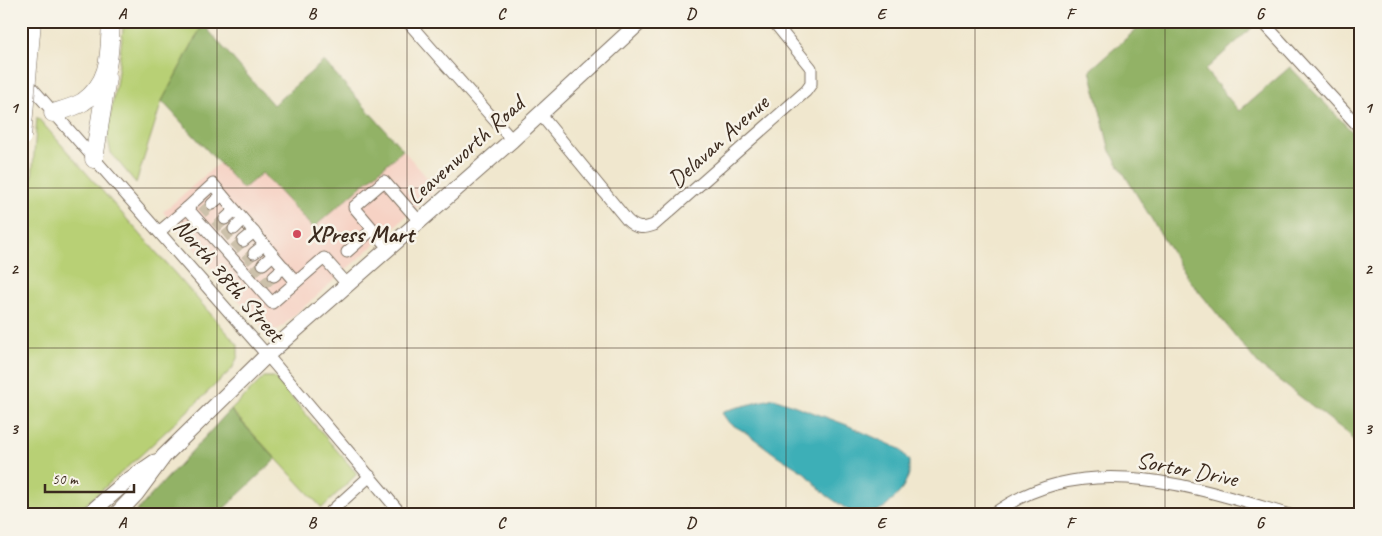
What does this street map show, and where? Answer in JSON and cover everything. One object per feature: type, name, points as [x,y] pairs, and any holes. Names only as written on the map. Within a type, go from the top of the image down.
[{"type":"highway","points":[[22,140],[32,21]]},
{"type":"highway","points":[[94,159],[108,69],[111,21]]},
{"type":"highway","points":[[54,113],[82,103],[97,89],[108,69]]},
{"type":"main road","name":"Leavenworth Road","points":[[116,515],[136,494],[164,456],[267,355],[512,140],[642,21]]},
{"type":"main road","name":"Leavenworth Road","points":[[88,515],[126,482],[164,456]]},
{"type":"street","points":[[407,21],[512,140]]},
{"type":"street","name":"Delavan Avenue","points":[[540,114],[633,226],[643,228],[654,225],[798,98],[811,84],[811,68],[773,21]]},
{"type":"street","points":[[1262,21],[1361,129]]},
{"type":"street","name":"North 38th Street","points":[[21,75],[267,355],[402,515]]},
{"type":"street","points":[[389,248],[354,207],[384,181],[419,221]]},
{"type":"street","points":[[159,232],[213,184],[296,282]]},
{"type":"street","points":[[212,204],[222,195]]},
{"type":"street","points":[[187,208],[199,215],[262,286],[272,303],[324,258],[347,284]]},
{"type":"street","points":[[225,219],[235,210]]},
{"type":"street","points":[[234,229],[243,220]]},
{"type":"street","points":[[347,252],[373,230]]},
{"type":"street","points":[[243,241],[254,232]]},
{"type":"street","points":[[254,253],[264,244]]},
{"type":"street","points":[[263,264],[273,255]]},
{"type":"street","points":[[274,276],[284,267]]},
{"type":"street","points":[[327,515],[370,476]]},
{"type":"street","name":"Sortor Drive","points":[[992,515],[1020,498],[1042,488],[1088,479],[1114,478],[1151,479],[1188,486],[1290,515]]},
{"type":"shaded area","points":[[403,150],[437,189],[279,329],[266,332],[163,212],[219,163],[243,189],[262,173],[313,228]]},
{"type":"green space","points":[[124,21],[201,21],[203,24],[162,101],[136,183],[111,153],[107,135],[117,79]]},
{"type":"green space","points":[[1146,21],[1249,21],[1254,26],[1205,70],[1239,111],[1290,67],[1361,141],[1361,457],[1350,435],[1259,365],[1187,277],[1110,151],[1090,70]]},
{"type":"green space","points":[[203,24],[273,105],[324,61],[403,150],[313,228],[262,173],[243,189],[162,101]]},
{"type":"green space","points":[[37,117],[238,345],[238,356],[232,369],[74,515],[28,515],[22,374],[25,266]]},
{"type":"green space","points":[[264,377],[274,377],[357,474],[322,508],[231,410]]},
{"type":"green space","points":[[230,410],[276,459],[217,515],[133,515]]},
{"type":"water","points":[[774,398],[847,425],[900,449],[909,461],[909,475],[901,491],[887,506],[871,514],[851,512],[826,495],[805,473],[729,423],[722,413]]},
{"type":"tunnel","points":[[202,213],[212,204]]},
{"type":"tunnel","points":[[215,228],[225,219]]},
{"type":"tunnel","points":[[224,237],[234,229]]},
{"type":"tunnel","points":[[234,249],[243,241]]},
{"type":"tunnel","points":[[245,261],[254,253]]},
{"type":"tunnel","points":[[253,272],[263,264]]},
{"type":"tunnel","points":[[264,284],[274,276]]},
{"type":"place","name":"XPress Mart","points":[[297,234]]}]
